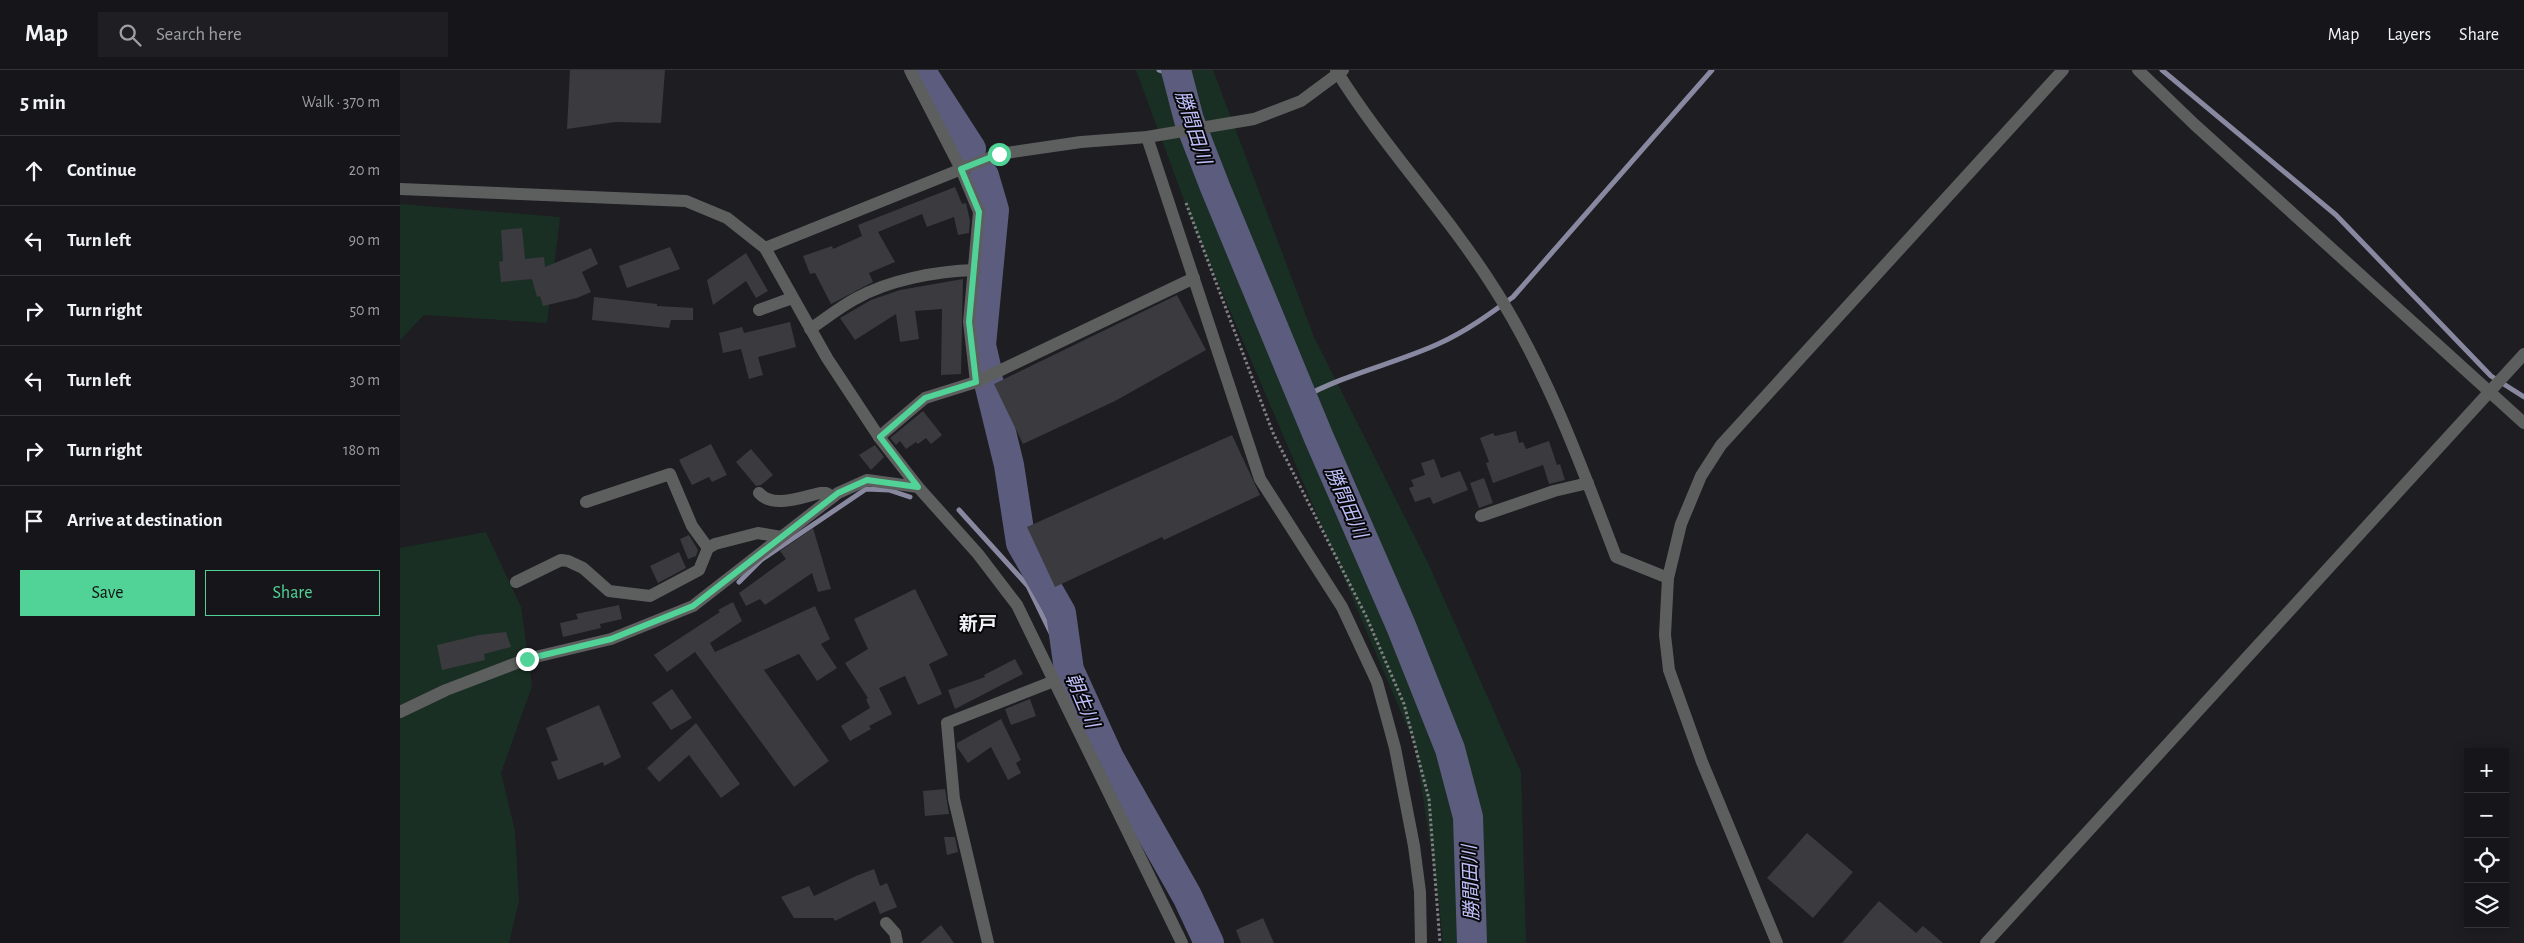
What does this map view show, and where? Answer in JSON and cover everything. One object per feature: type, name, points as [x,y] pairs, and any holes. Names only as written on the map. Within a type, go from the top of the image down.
[{"type":"street","points":[[910,70],[961,169],[979,212],[969,322],[976,382]]},
{"type":"street","points":[[1777,943],[1706,770],[1669,670],[1665,635],[1668,578],[1681,524],[1701,476],[1721,445],[2062,70]]},
{"type":"street","points":[[2138,70],[2492,390],[2524,423]]},
{"type":"street","points":[[765,248],[999,154],[1081,142],[1147,137],[1242,122],[1301,101],[1339,72],[1494,288],[1530,353],[1588,483],[1616,557],[1668,578]]},
{"type":"street","points":[[1147,137],[1260,479],[1342,607],[1377,682],[1395,748],[1414,846],[1420,892],[1421,943]]},
{"type":"street","points":[[400,189],[686,200],[727,218],[765,248],[810,329],[880,437],[918,487],[978,554],[1017,605],[1182,943]]},
{"type":"street","points":[[810,329],[855,299],[877,288],[896,282],[975,270]]},
{"type":"street","points":[[880,437],[925,398],[976,382],[1194,278]]},
{"type":"street","points":[[759,310],[792,298]]},
{"type":"street","points":[[1986,943],[2524,354]]},
{"type":"street","points":[[586,502],[670,474],[692,526],[708,548]]},
{"type":"street","points":[[400,712],[446,690],[527,659],[611,639],[693,606],[833,497],[867,480],[918,487]]},
{"type":"street","points":[[1481,516],[1554,491],[1588,483]]},
{"type":"street","points":[[760,493],[764,499],[772,502],[820,493],[826,493],[833,497]]},
{"type":"street","points":[[516,582],[561,560],[583,568],[609,591],[650,596],[699,570],[708,548],[715,544],[758,533],[781,538]]},
{"type":"street","points":[[988,943],[954,799],[947,723],[1054,682]]},
{"type":"street","points":[[886,923],[896,933],[898,943]]},
{"type":"path","points":[[1184,200],[1273,432],[1366,616],[1404,704],[1429,799],[1440,943]]},
{"type":"green space","points":[[1136,70],[1213,70],[1314,337],[1428,563],[1521,772],[1526,943],[1443,943],[1439,902],[1415,745],[1191,219]]},
{"type":"green space","points":[[400,204],[560,217],[547,323],[424,315],[400,340]]},
{"type":"green space","points":[[486,532],[521,607],[532,686],[501,773],[515,831],[519,901],[509,943],[400,943],[400,548]]},
{"type":"building","points":[[570,70],[665,70],[661,123],[615,122],[567,129]]},
{"type":"building","points":[[955,187],[962,204],[966,203],[970,221],[969,233],[958,235],[954,217],[927,227],[922,214],[878,232],[895,262],[869,273],[873,282],[831,304],[815,273],[810,274],[803,256],[832,246],[833,249],[862,236],[858,225]]},
{"type":"building","points":[[522,228],[525,259],[544,257],[545,267],[591,248],[598,264],[582,272],[591,292],[577,298],[543,306],[540,296],[537,297],[532,279],[501,282],[499,262],[503,261],[501,230]]},
{"type":"building","points":[[670,247],[680,269],[627,288],[619,266]]},
{"type":"building","points":[[746,253],[768,291],[756,298],[746,281],[713,305],[707,280]]},
{"type":"building","points":[[963,279],[961,374],[941,375],[942,309],[915,311],[919,339],[900,342],[896,314],[855,340],[840,318],[871,300],[900,290]]},
{"type":"building","points":[[1177,295],[1206,350],[1115,401],[1023,444],[994,384]]},
{"type":"building","points":[[594,297],[657,304],[657,306],[693,308],[693,320],[671,320],[669,328],[592,320]]},
{"type":"building","points":[[790,322],[796,347],[758,357],[763,375],[749,379],[741,349],[723,353],[719,333],[742,327],[744,333]]},
{"type":"building","points":[[923,411],[942,435],[931,444],[926,438],[906,449],[900,441],[896,445],[890,438]]},
{"type":"building","points":[[1516,431],[1519,443],[1523,442],[1526,449],[1549,441],[1557,465],[1560,464],[1565,480],[1549,484],[1543,465],[1493,483],[1486,463],[1489,462],[1480,438],[1493,433],[1495,436]]},
{"type":"building","points":[[1232,435],[1260,495],[1164,540],[1162,537],[1055,587],[1027,527]]},
{"type":"building","points":[[711,444],[727,475],[712,482],[709,477],[692,485],[679,460]]},
{"type":"building","points":[[875,445],[884,457],[871,470],[859,455]]},
{"type":"building","points":[[751,449],[773,475],[761,485],[756,486],[736,462]]},
{"type":"building","points":[[1434,459],[1441,478],[1460,471],[1468,490],[1433,504],[1430,497],[1415,502],[1409,488],[1414,486],[1411,480],[1425,475],[1421,463]]},
{"type":"building","points":[[1484,478],[1493,503],[1479,508],[1470,483]]},
{"type":"building","points":[[813,528],[831,589],[818,592],[812,573],[765,605],[760,599],[746,606],[739,593],[786,559],[780,551]]},
{"type":"building","points":[[689,535],[698,550],[696,556],[688,559],[680,539]]},
{"type":"building","points":[[679,552],[686,568],[658,583],[650,566]]},
{"type":"building","points":[[915,589],[948,655],[929,664],[942,694],[918,705],[905,676],[879,688],[892,714],[869,726],[871,729],[850,741],[841,726],[870,708],[866,699],[868,698],[845,663],[868,649],[854,619]]},
{"type":"building","points":[[733,602],[742,621],[710,643],[715,652],[815,606],[830,639],[821,644],[837,668],[817,681],[799,654],[764,670],[829,761],[794,787],[695,652],[667,672],[654,655],[720,612],[718,610]]},
{"type":"building","points":[[619,605],[622,619],[600,624],[601,628],[563,637],[560,623],[578,619],[576,614]]},
{"type":"building","points":[[506,632],[511,647],[484,654],[485,660],[442,670],[437,645],[479,635]]},
{"type":"building","points":[[1015,659],[1023,674],[955,709],[948,690],[985,677],[984,675]]},
{"type":"building","points":[[672,689],[692,718],[671,730],[652,703]]},
{"type":"building","points":[[1030,699],[1036,716],[1011,725],[1005,709]]},
{"type":"building","points":[[599,705],[621,757],[604,766],[603,762],[558,780],[551,762],[558,760],[546,728]]},
{"type":"building","points":[[1001,719],[1021,760],[1016,763],[1021,773],[1008,780],[991,747],[968,763],[957,747],[957,743]]},
{"type":"building","points":[[696,723],[740,784],[721,798],[689,755],[659,782],[647,768]]},
{"type":"building","points":[[945,789],[949,814],[925,816],[923,791]]},
{"type":"building","points":[[1807,833],[1853,872],[1813,918],[1767,878]]},
{"type":"building","points":[[944,837],[955,837],[958,852],[947,855]]},
{"type":"building","points":[[874,869],[880,886],[887,883],[897,907],[880,914],[875,901],[835,921],[833,918],[794,918],[781,897],[809,886],[814,896]]},
{"type":"building","points":[[1879,901],[1916,933],[1923,926],[1943,943],[1842,943]]},
{"type":"building","points":[[1263,918],[1274,943],[1241,943],[1236,930]]},
{"type":"building","points":[[941,925],[954,943],[920,943]]},
{"type":"waterway","name":"朝生川","points":[[920,70],[971,149]]},
{"type":"waterway","points":[[1159,70],[1177,75]]},
{"type":"waterway","name":"勝間田川","points":[[1176,70],[1189,120],[1215,187],[1319,438],[1401,626],[1450,749],[1468,817],[1472,943]]},
{"type":"waterway","points":[[1302,398],[1335,382],[1421,351],[1448,339],[1513,297],[1712,70]]},
{"type":"waterway","points":[[2162,70],[2336,215],[2491,376],[2524,397]]},
{"type":"waterway","name":"朝生川","points":[[984,176],[994,210],[981,345],[987,371]]},
{"type":"waterway","name":"朝生川","points":[[989,383],[1009,465],[1021,543],[1061,613],[1069,670],[1109,758],[1187,896],[1209,943]]},
{"type":"waterway","points":[[739,582],[761,560],[866,489],[889,490],[910,497]]},
{"type":"waterway","points":[[959,510],[1028,586],[1069,670]]},
{"type":"district","name":"新戸","points":[[978,623]]},
{"type":"route","points":[[527,659],[611,639],[693,606],[838,493],[867,480],[918,487],[880,437],[925,398],[976,382],[969,322],[979,212],[961,169],[999,154]]}]
